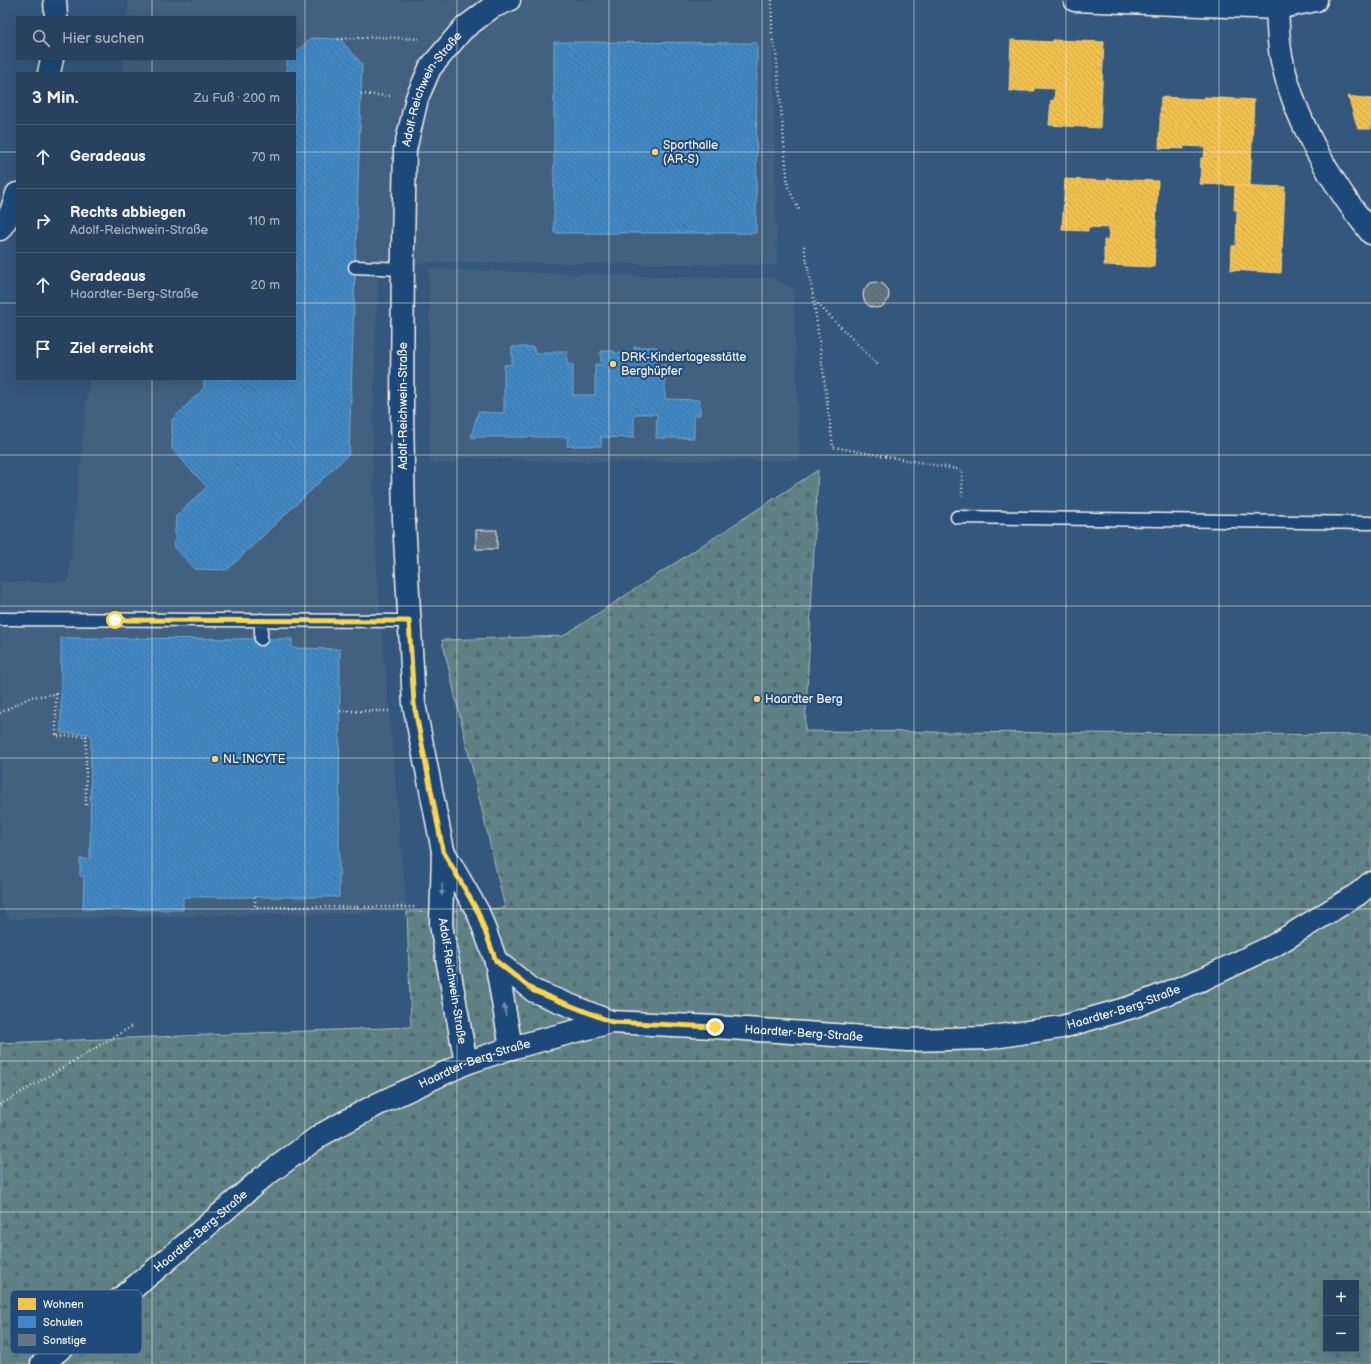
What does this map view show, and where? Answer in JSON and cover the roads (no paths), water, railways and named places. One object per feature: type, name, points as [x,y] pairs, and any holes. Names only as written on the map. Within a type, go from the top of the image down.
[{"type":"street","points":[[55,0],[56,16]]},
{"type":"street","points":[[1075,0],[1278,4],[1316,0]]},
{"type":"street","name":"Adolf-Reichwein-Straße","points":[[466,1063],[441,925],[443,851],[414,704],[404,520],[402,413],[405,150],[417,98],[430,68],[463,29],[496,2]]},
{"type":"street","points":[[1278,4],[1280,55],[1294,101],[1320,160],[1355,213],[1371,234]]},
{"type":"street","points":[[49,72],[52,60]]},
{"type":"street","points":[[0,229],[11,212],[16,197]]},
{"type":"street","name":"Adolf-Reichwein-Straße","points":[[443,851],[478,912],[496,961],[511,1048]]},
{"type":"street","name":"Haardter-Berg-Straße","points":[[131,1290],[262,1178],[321,1135],[378,1104],[466,1063],[511,1048],[612,1022],[715,1027],[908,1040],[987,1038],[1062,1027],[1132,1008],[1203,979],[1273,946],[1358,894],[1371,883]]},
{"type":"street","points":[[496,961],[534,991],[612,1022]]},
{"type":"street","name":"Haardter-Berg-Straße","points":[[42,1364],[54,1354]]},
{"type":"lane","points":[[355,267],[403,269]]},
{"type":"lane","points":[[957,517],[1371,523]]},
{"type":"lane","points":[[0,619],[409,621]]},
{"type":"lane","points":[[261,639],[262,620]]},
{"type":"place","name":"Sporthalle (AR-S)","points":[[655,152]]},
{"type":"place","name":"DRK-Kindertagesstätte Berghüpfer","points":[[613,364]]},
{"type":"place","name":"Haardter Berg","points":[[757,699]]},
{"type":"place","name":"NL INCYTE","points":[[215,759]]}]
